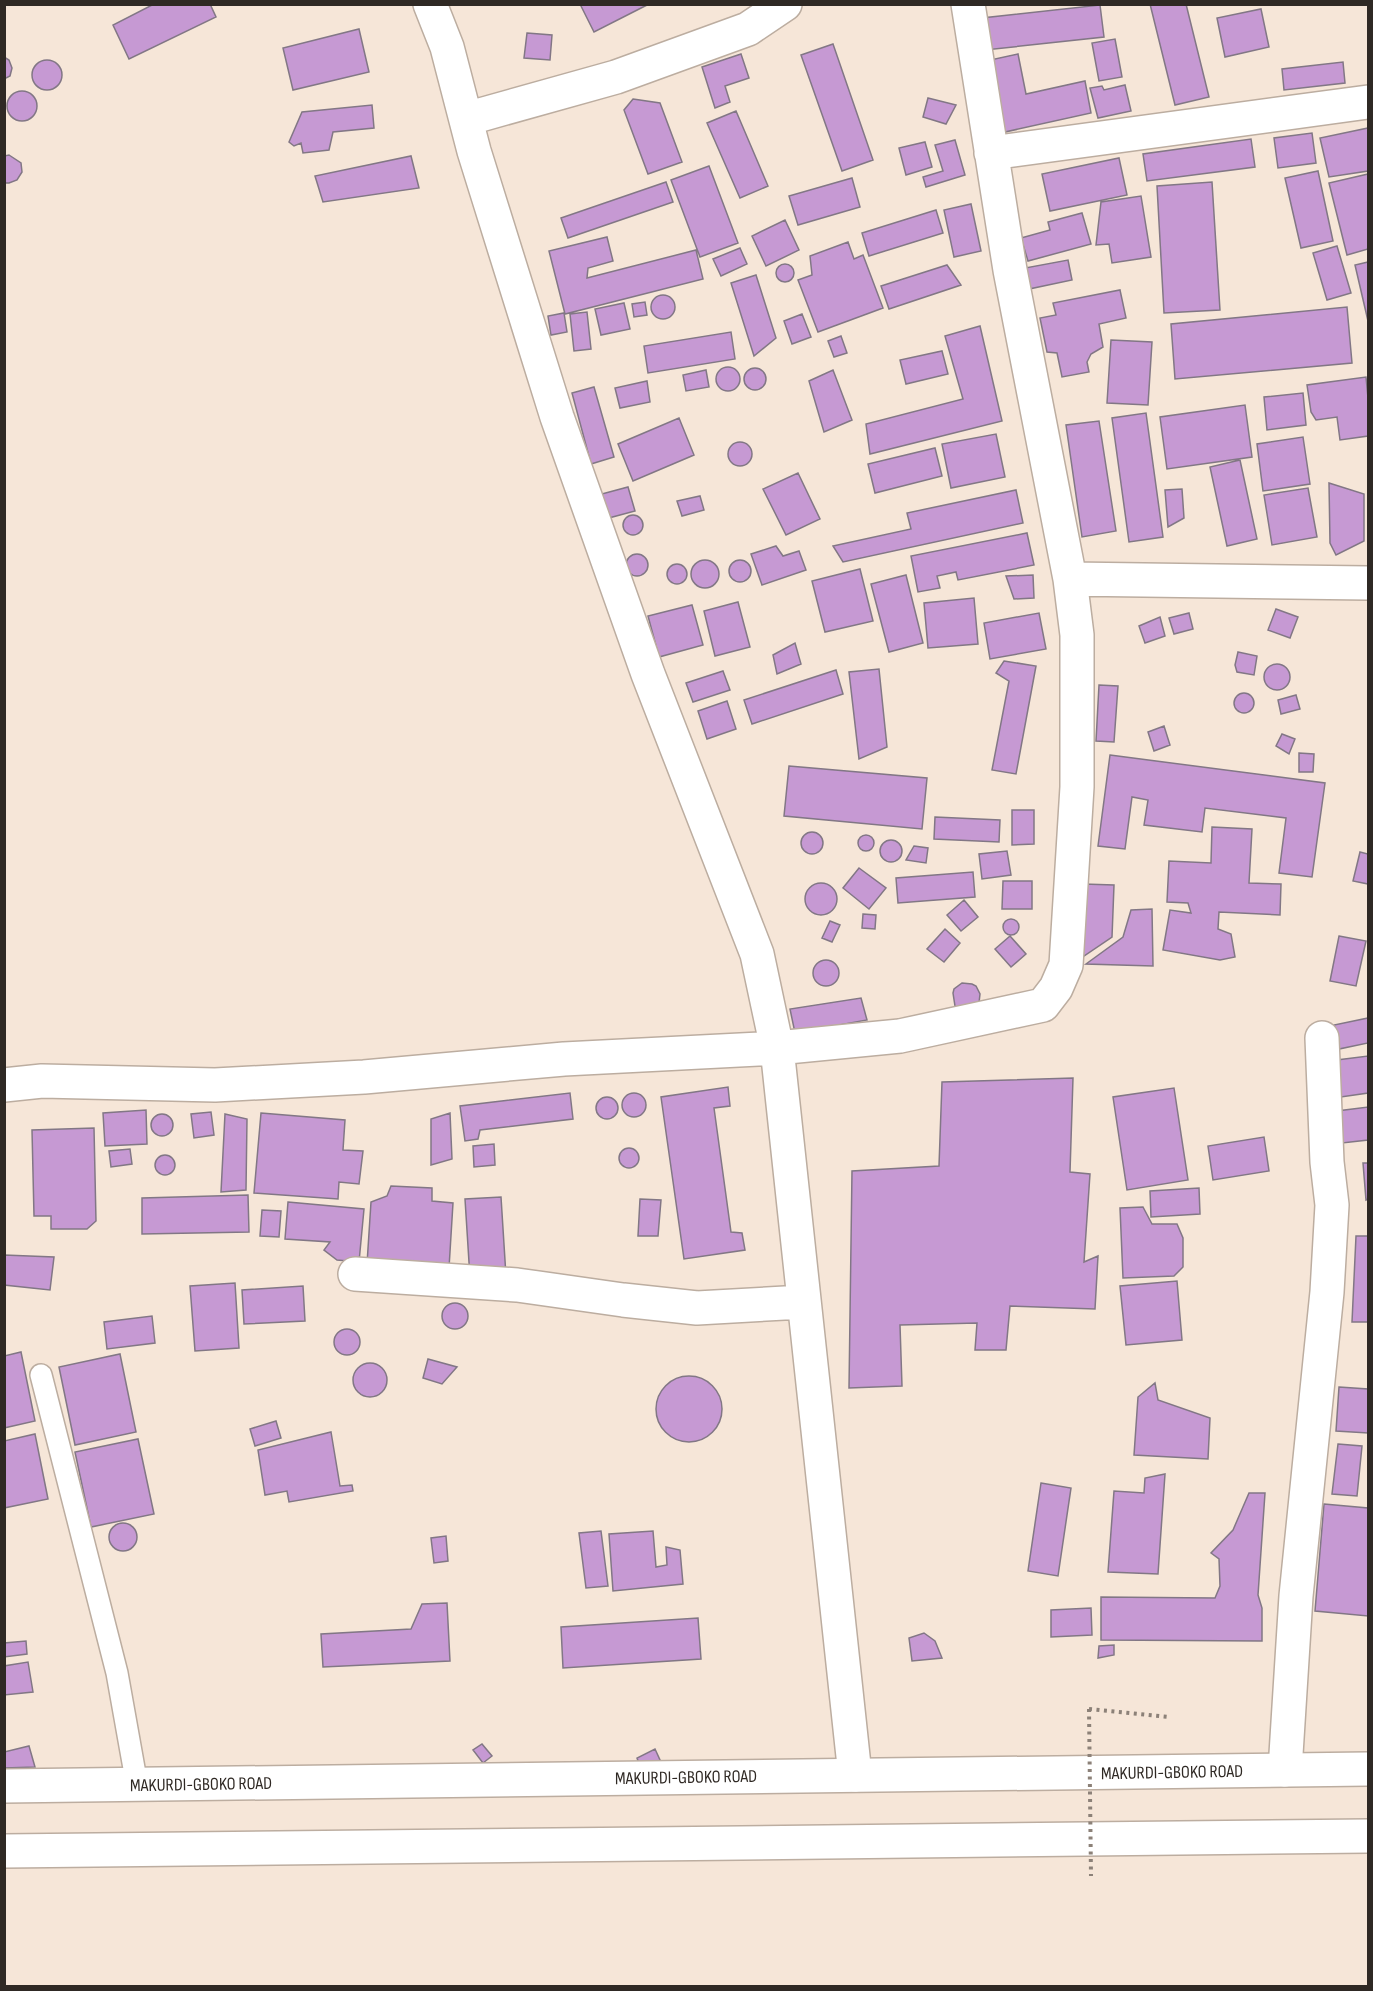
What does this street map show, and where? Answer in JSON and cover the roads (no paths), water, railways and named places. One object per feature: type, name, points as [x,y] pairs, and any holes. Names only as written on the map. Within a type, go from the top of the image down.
[{"type":"street","points":[[430,4],[447,47],[474,151],[557,417],[648,675],[757,954],[777,1048],[855,1775]]},
{"type":"street","points":[[466,119],[616,77],[748,29],[785,4]]},
{"type":"street","points":[[4,1085],[42,1081],[215,1085],[364,1077],[564,1059],[777,1048],[900,1036],[1043,1005],[1056,988],[1066,965],[1077,787],[1077,635],[1070,579],[1010,270],[968,4]]},
{"type":"street","points":[[991,153],[1368,102]]},
{"type":"street","points":[[1070,579],[1368,583]]},
{"type":"street","points":[[1285,1770],[1296,1596],[1327,1292],[1332,1204],[1327,1162],[1322,1038]]},
{"type":"street","points":[[355,1274],[517,1285],[698,1308],[803,1302]]},
{"type":"street","name":"MAKURDI-GBOKO ROAD","points":[[4,1786],[1368,1769]]},
{"type":"street","points":[[4,1851],[1368,1836]]},
{"type":"lane","points":[[41,1375],[117,1673],[137,1785]]}]
